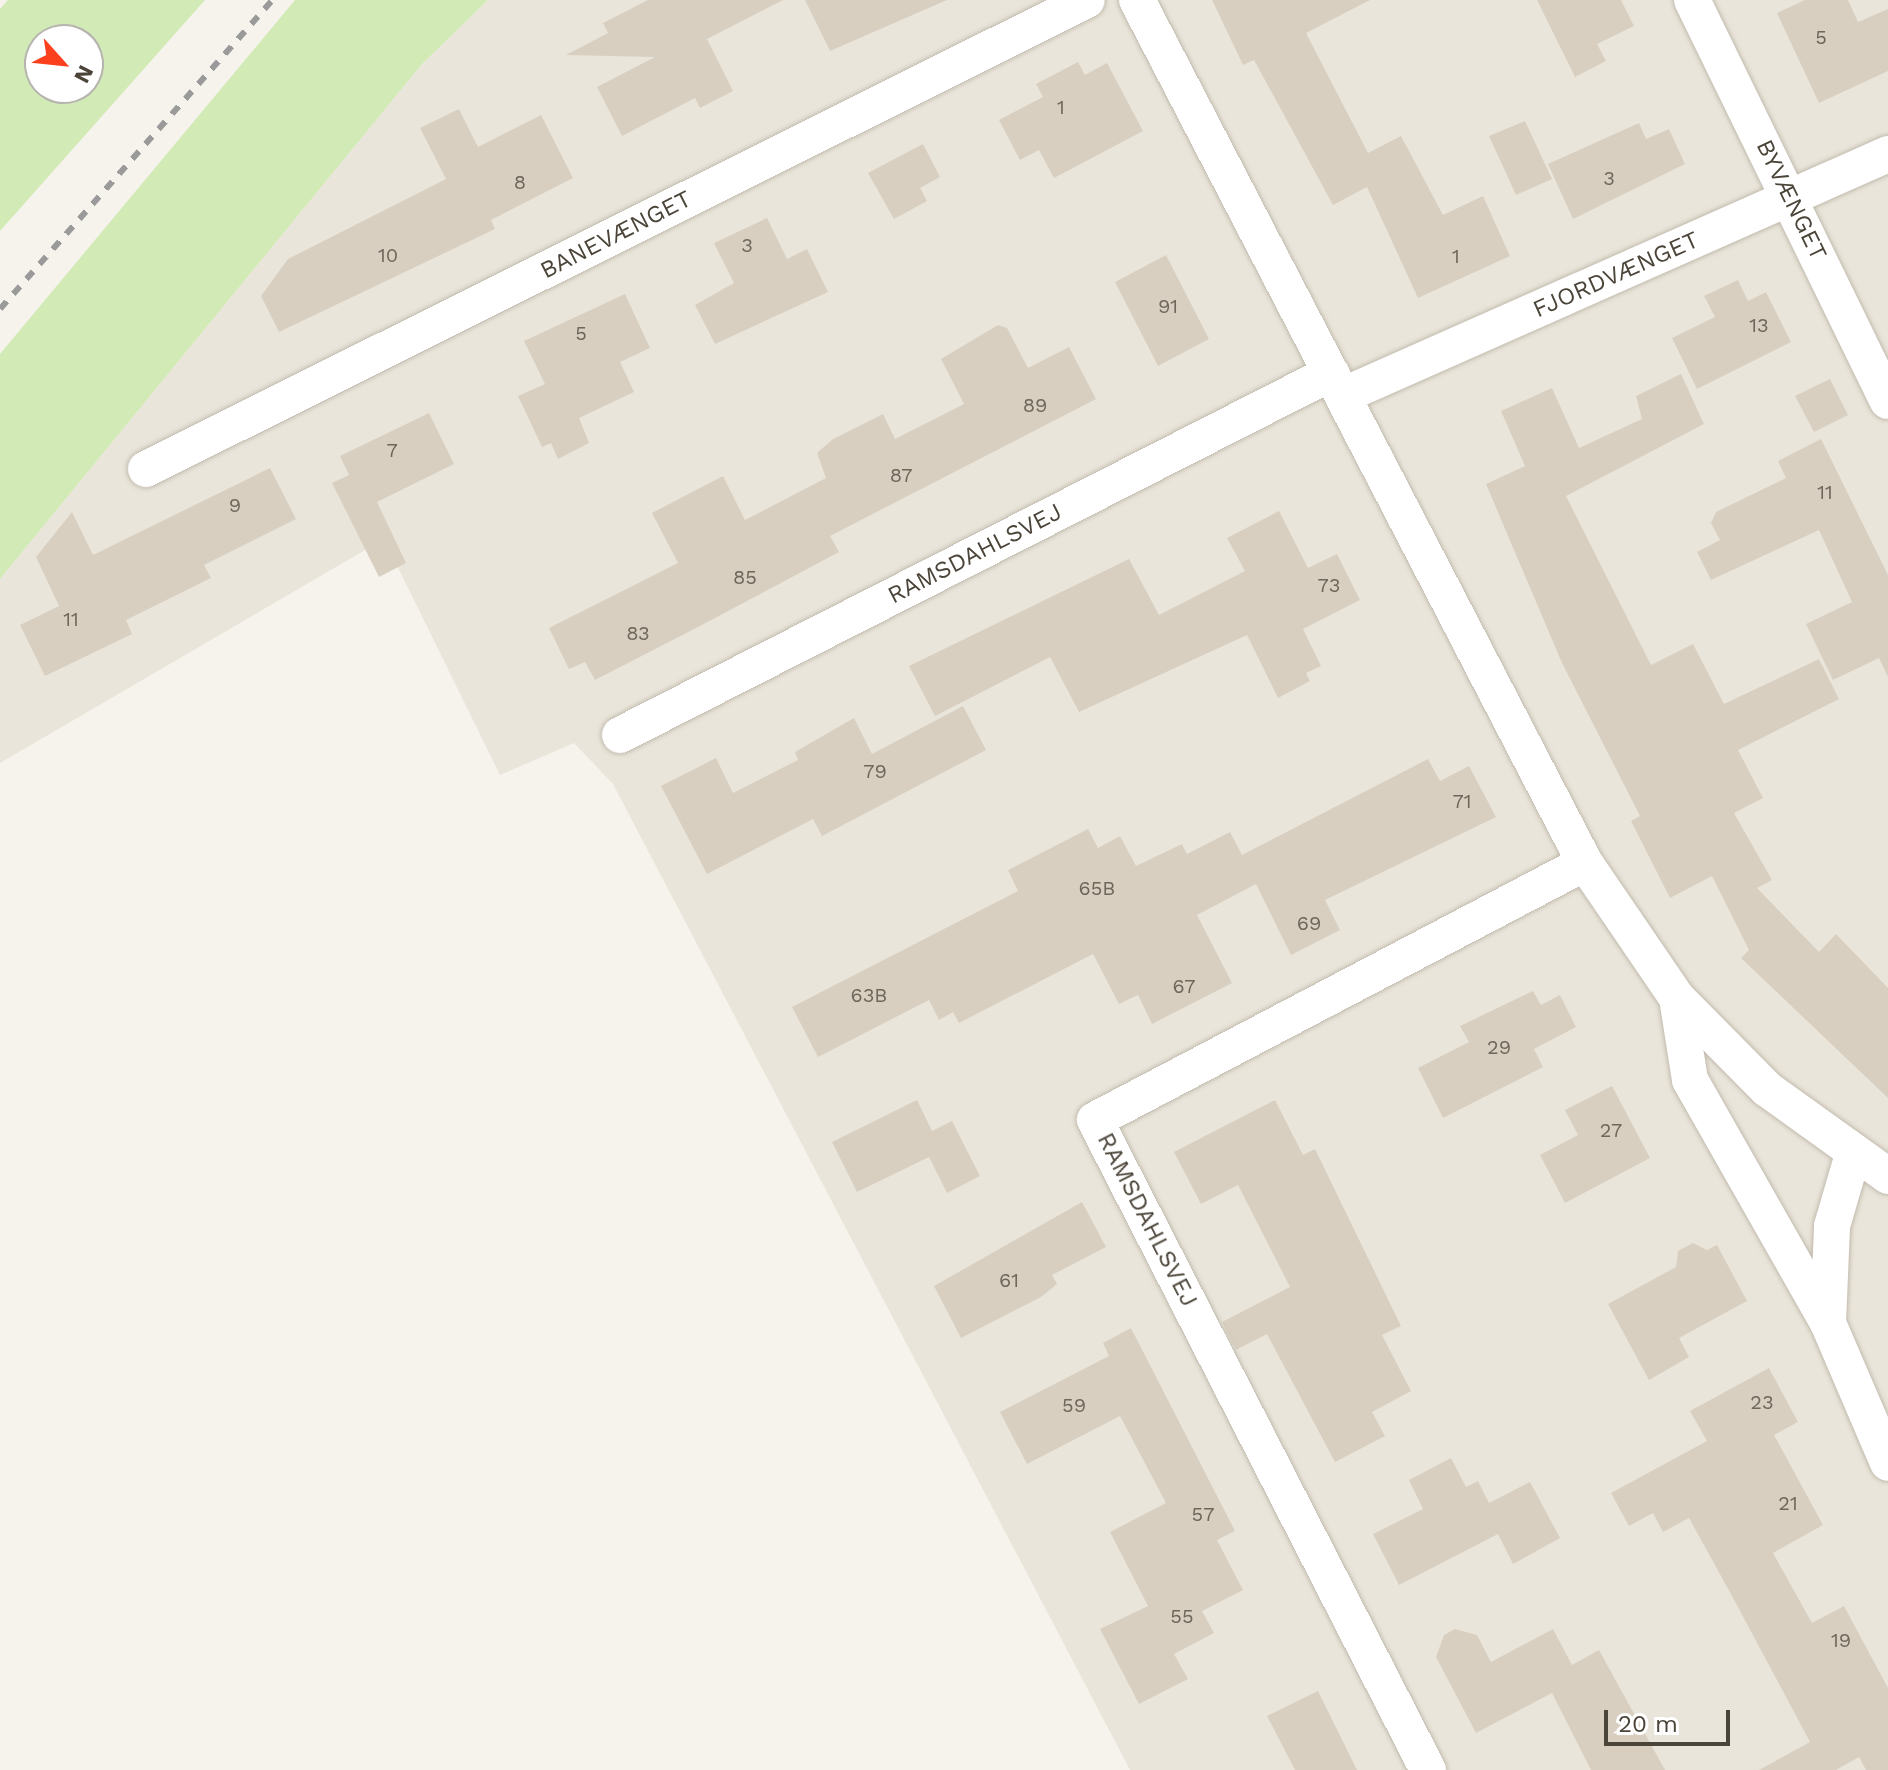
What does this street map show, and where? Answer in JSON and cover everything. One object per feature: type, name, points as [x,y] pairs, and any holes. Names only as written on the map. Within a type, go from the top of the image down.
[{"type":"street","name":"BANEVÆNGET","points":[[146,469],[1087,0]]},
{"type":"street","points":[[1137,0],[1585,863],[1677,998],[1767,1089],[1853,1154],[1888,1176]]},
{"type":"street","name":"BYVÆNGET","points":[[1692,0],[1888,401]]},
{"type":"street","name":"FJORDVÆNGET","points":[[1338,384],[1791,198],[1888,154]]},
{"type":"street","name":"RAMSDAHLSVEJ","points":[[620,735],[1338,384]]},
{"type":"street","name":"RAMSDAHLSVEJ","points":[[1428,1770],[1095,1120],[1585,863]]},
{"type":"street","points":[[1677,998],[1690,1080],[1828,1323],[1888,1463]]},
{"type":"street","points":[[1828,1323],[1832,1226],[1853,1154]]},
{"type":"shaded area","points":[[488,0],[1888,0],[1888,1770],[1130,1770],[613,784],[574,743],[500,775],[384,539],[0,763],[0,579],[422,64]]},
{"type":"green space","points":[[8,0],[205,0],[0,231],[0,9]]},
{"type":"green space","points":[[295,0],[488,0],[422,64],[0,579],[0,354]]},
{"type":"building","points":[[648,0],[783,0],[707,39],[733,91],[700,108],[695,98],[622,136],[597,87],[655,57],[566,55],[608,33],[603,23]]},
{"type":"building","points":[[805,0],[947,0],[830,51]]},
{"type":"building","points":[[1212,0],[1370,0],[1306,33],[1368,153],[1401,136],[1443,215],[1483,196],[1510,256],[1418,298],[1367,187],[1333,205],[1254,60],[1243,65]]},
{"type":"building","points":[[1537,0],[1621,0],[1634,26],[1597,44],[1606,61],[1575,77]]},
{"type":"building","points":[[1805,0],[1848,0],[1858,22],[1888,9],[1888,71],[1819,103],[1777,13]]},
{"type":"building","points":[[1078,62],[1085,75],[1107,63],[1143,131],[1054,178],[1039,150],[1020,160],[999,120],[1043,97],[1036,84]]},
{"type":"building","points":[[459,109],[478,147],[541,115],[573,178],[491,220],[495,229],[279,332],[261,296],[288,259],[446,179],[420,128]]},
{"type":"building","points":[[1525,121],[1552,179],[1516,195],[1489,136]]},
{"type":"building","points":[[1639,123],[1646,139],[1669,129],[1685,164],[1573,219],[1548,164]]},
{"type":"building","points":[[923,144],[940,177],[920,188],[927,201],[894,219],[868,173]]},
{"type":"building","points":[[767,218],[787,259],[807,249],[828,292],[715,344],[695,305],[734,283],[714,243]]},
{"type":"building","points":[[1166,255],[1209,339],[1158,366],[1115,282]]},
{"type":"building","points":[[1738,280],[1748,301],[1766,292],[1791,342],[1697,389],[1672,338],[1715,317],[1704,296]]},
{"type":"building","points":[[625,294],[650,348],[620,362],[634,392],[579,418],[589,443],[558,459],[551,443],[542,447],[518,396],[545,384],[524,341]]},
{"type":"building","points":[[998,325],[1007,328],[1028,368],[1069,347],[1096,399],[830,536],[839,552],[595,680],[585,662],[569,669],[549,628],[678,563],[652,513],[723,476],[745,520],[826,478],[817,453],[833,439],[883,414],[895,439],[964,404],[941,359]]},
{"type":"building","points":[[1681,374],[1704,424],[1566,496],[1651,665],[1693,644],[1724,704],[1819,659],[1839,699],[1738,750],[1763,798],[1734,813],[1772,880],[1757,888],[1819,952],[1836,934],[1888,988],[1888,1098],[1741,958],[1749,950],[1712,876],[1670,898],[1631,821],[1640,816],[1562,663],[1486,484],[1525,466],[1501,411],[1552,388],[1579,448],[1642,419],[1636,396]]},
{"type":"building","points":[[1830,379],[1848,415],[1814,432],[1795,396]]},
{"type":"building","points":[[429,413],[454,464],[377,502],[406,563],[379,577],[332,483],[349,475],[340,456]]},
{"type":"building","points":[[1821,439],[1888,575],[1888,677],[1879,658],[1833,680],[1806,624],[1852,602],[1819,530],[1711,580],[1697,552],[1720,540],[1711,523],[1716,512],[1786,478],[1778,461]]},
{"type":"building","points":[[270,468],[296,519],[204,565],[211,578],[126,620],[132,634],[45,676],[20,625],[59,606],[36,557],[72,512],[93,555]]},
{"type":"building","points":[[1279,511],[1308,568],[1337,554],[1360,600],[1303,629],[1321,666],[1306,673],[1310,681],[1278,698],[1247,635],[1079,712],[1050,657],[935,716],[909,666],[1129,559],[1159,615],[1245,571],[1227,538]]},
{"type":"building","points":[[963,706],[986,750],[822,836],[813,819],[707,874],[661,786],[716,758],[733,793],[798,760],[795,752],[854,718],[872,754]]},
{"type":"building","points":[[1428,759],[1440,781],[1469,766],[1496,817],[1325,900],[1340,930],[1291,955],[1256,884],[1197,915],[1232,983],[1152,1024],[1138,995],[1119,1004],[1093,954],[959,1023],[953,1012],[939,1020],[929,1000],[818,1057],[792,1007],[1018,891],[1008,870],[1088,829],[1098,848],[1120,836],[1136,866],[1182,844],[1187,854],[1230,832],[1242,855]]},
{"type":"building","points":[[1533,991],[1541,1005],[1560,995],[1576,1027],[1534,1049],[1543,1067],[1443,1118],[1418,1068],[1469,1042],[1460,1026]]},
{"type":"building","points":[[1612,1086],[1650,1158],[1565,1203],[1540,1155],[1578,1135],[1565,1110]]},
{"type":"building","points":[[917,1100],[932,1131],[952,1121],[980,1176],[947,1193],[929,1157],[857,1192],[832,1142]]},
{"type":"building","points":[[1275,1100],[1303,1155],[1315,1149],[1401,1326],[1382,1335],[1411,1391],[1372,1412],[1385,1436],[1335,1462],[1267,1334],[1236,1350],[1222,1322],[1290,1287],[1238,1185],[1201,1204],[1174,1152]]},
{"type":"building","points":[[1082,1202],[1106,1247],[1052,1275],[1057,1284],[1041,1297],[961,1338],[934,1286]]},
{"type":"building","points":[[1693,1243],[1707,1250],[1717,1245],[1747,1301],[1679,1338],[1689,1357],[1649,1380],[1608,1304],[1676,1267],[1678,1251]]},
{"type":"building","points":[[1131,1328],[1235,1531],[1217,1540],[1243,1590],[1202,1611],[1214,1633],[1174,1654],[1188,1679],[1139,1704],[1100,1629],[1148,1606],[1110,1532],[1166,1503],[1120,1416],[1027,1464],[1000,1412],[1109,1356],[1103,1343]]},
{"type":"building","points":[[1769,1368],[1798,1422],[1774,1435],[1823,1525],[1773,1553],[1812,1623],[1844,1606],[1888,1688],[1888,1770],[1866,1770],[1859,1757],[1836,1770],[1759,1770],[1810,1742],[1732,1596],[1689,1518],[1663,1532],[1653,1513],[1629,1526],[1611,1493],[1707,1441],[1690,1411]]},
{"type":"building","points":[[1451,1458],[1466,1487],[1478,1481],[1489,1503],[1530,1482],[1560,1538],[1513,1564],[1498,1534],[1399,1585],[1373,1534],[1423,1509],[1409,1480]]},
{"type":"building","points":[[1455,1629],[1477,1635],[1491,1662],[1553,1629],[1572,1665],[1599,1650],[1665,1770],[1591,1770],[1552,1693],[1476,1733],[1436,1657],[1444,1635]]},
{"type":"building","points":[[1318,1691],[1357,1770],[1295,1770],[1267,1716]]},
{"type":"railway","points":[[0,309],[272,0]]}]
